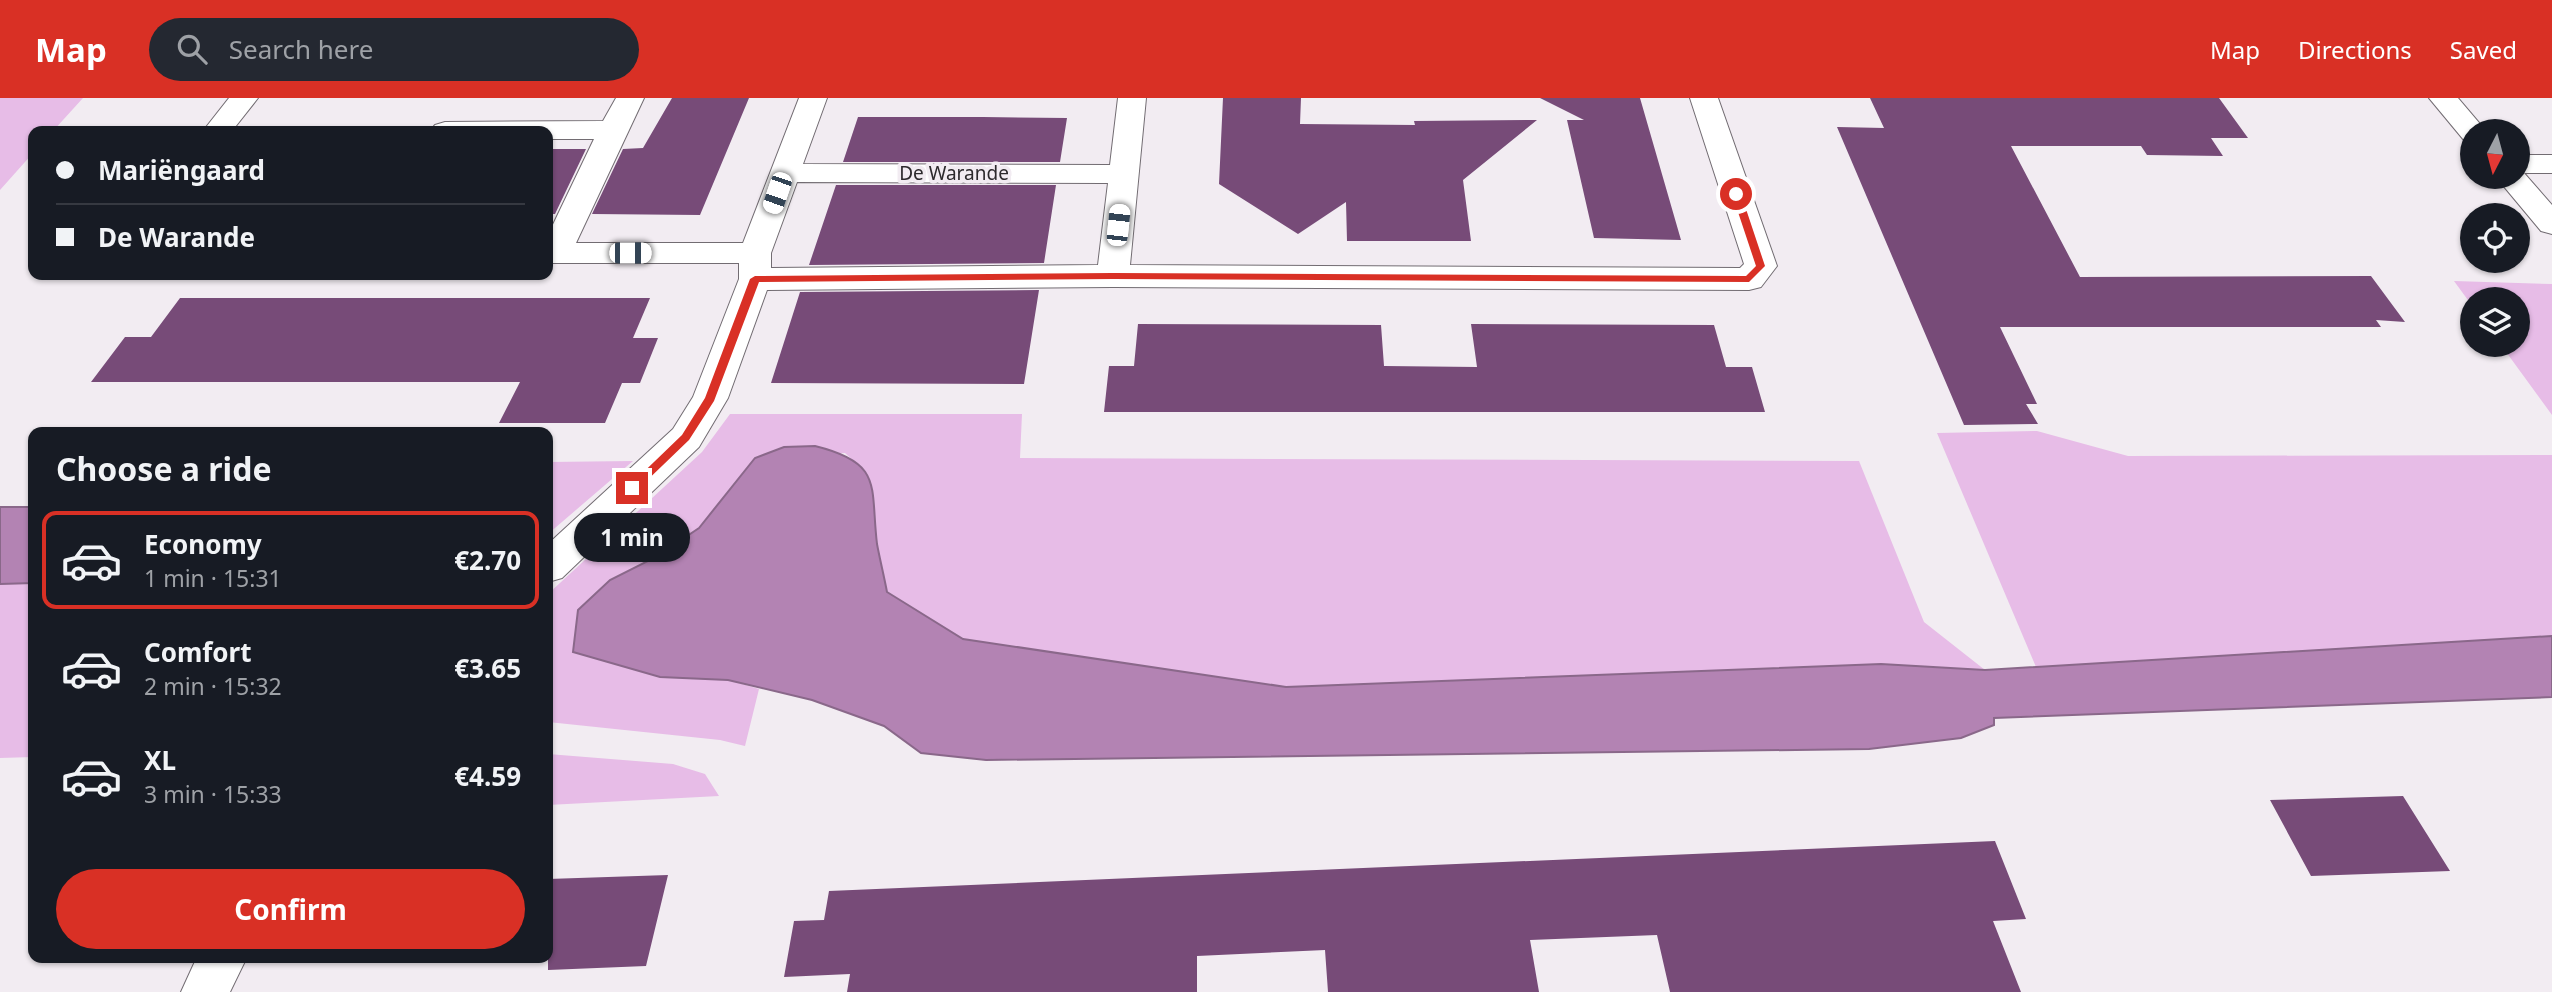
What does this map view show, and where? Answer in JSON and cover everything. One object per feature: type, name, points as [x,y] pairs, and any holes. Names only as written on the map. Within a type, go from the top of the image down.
[{"type":"street","points":[[221,126],[244,98]]},
{"type":"street","points":[[553,249],[630,98]]},
{"type":"street","points":[[553,562],[685,438],[710,398],[784,173],[813,98]]},
{"type":"street","points":[[1113,276],[1132,98]]},
{"type":"street","points":[[553,253],[755,266],[1113,276],[1749,279],[1761,266],[1704,98]]},
{"type":"street","points":[[2443,98],[2461,119]]},
{"type":"street","points":[[553,130],[613,130]]},
{"type":"street","points":[[2530,164],[2552,164]]},
{"type":"street","name":"De Warande","points":[[784,173],[1123,173]]},
{"type":"street","points":[[2521,189],[2552,224]]},
{"type":"street","points":[[205,992],[220,963]]},
{"type":"shaded area","points":[[0,98],[83,98],[58,126],[28,126],[28,159],[0,190]]},
{"type":"shaded area","points":[[2454,281],[2552,284],[2552,415],[2510,357],[2530,357],[2530,287],[2460,287],[2460,289]]},
{"type":"shaded area","points":[[730,414],[1022,414],[1020,458],[1859,461],[1924,622],[1985,670],[1881,664],[1286,687],[963,639],[887,592],[877,543],[870,484],[845,453],[755,458],[699,528],[656,557],[610,580],[660,677],[729,680],[759,689],[745,746],[720,740],[553,723],[553,589],[702,452]]},
{"type":"shaded area","points":[[2037,431],[2128,456],[2552,455],[2552,636],[2036,667],[1937,433]]},
{"type":"shaded area","points":[[815,446],[853,460],[863,469],[869,480],[873,492],[877,544],[887,592],[963,639],[1286,687],[1881,664],[1985,670],[2552,636],[2552,697],[1994,718],[1994,725],[1961,738],[1869,749],[986,760],[921,753],[884,726],[812,700],[728,680],[660,677],[573,652],[578,610],[610,580],[656,557],[699,528],[755,458],[784,447]]},
{"type":"shaded area","points":[[633,461],[553,530],[553,462]]},
{"type":"shaded area","points":[[0,507],[28,507],[28,583],[0,584]]},
{"type":"shaded area","points":[[28,583],[28,757],[0,758],[0,584]]},
{"type":"shaded area","points":[[553,754],[673,764],[705,774],[719,796],[553,805]]},
{"type":"building","points":[[672,98],[749,98],[700,215],[592,214],[623,149],[643,148]]},
{"type":"building","points":[[1223,98],[1301,98],[1300,124],[1415,125],[1414,121],[1537,120],[1463,180],[1471,241],[1347,241],[1346,202],[1298,234],[1219,184]]},
{"type":"building","points":[[1540,98],[1640,98],[1681,240],[1594,238],[1567,120],[1584,120]]},
{"type":"building","points":[[1870,98],[2219,98],[2248,138],[2211,138],[2223,156],[2147,155],[2141,146],[2011,146],[2080,277],[2371,276],[2405,322],[2376,320],[2381,327],[2000,327],[2037,404],[2026,404],[2038,424],[1964,425],[1837,127],[1884,128]]},
{"type":"building","points":[[858,117],[1067,118],[1060,162],[843,162]]},
{"type":"building","points":[[553,149],[586,149],[555,214]]},
{"type":"building","points":[[836,185],[1056,185],[1044,263],[809,265]]},
{"type":"building","points":[[1039,290],[1024,384],[771,383],[800,292]]},
{"type":"building","points":[[180,298],[650,298],[633,338],[658,338],[640,383],[622,383],[605,423],[499,423],[520,382],[91,382],[125,337],[151,337]]},
{"type":"building","points":[[1138,324],[1381,325],[1384,366],[1477,367],[1471,324],[1714,325],[1726,367],[1752,367],[1765,412],[1104,412],[1109,366],[1134,366]]},
{"type":"building","points":[[2403,796],[2450,871],[2311,876],[2270,800]]},
{"type":"building","points":[[1995,841],[2026,919],[1993,921],[2021,992],[1670,992],[1657,935],[1530,940],[1539,992],[1328,992],[1325,950],[1197,956],[1197,992],[847,992],[850,974],[784,977],[794,921],[824,920],[829,891]]},
{"type":"building","points":[[668,875],[646,966],[548,970],[548,963],[553,963],[553,879]]},
{"type":"route","points":[[632,488],[685,438],[710,398],[755,279],[1113,276],[1749,279],[1761,266],[1736,194]]}]
